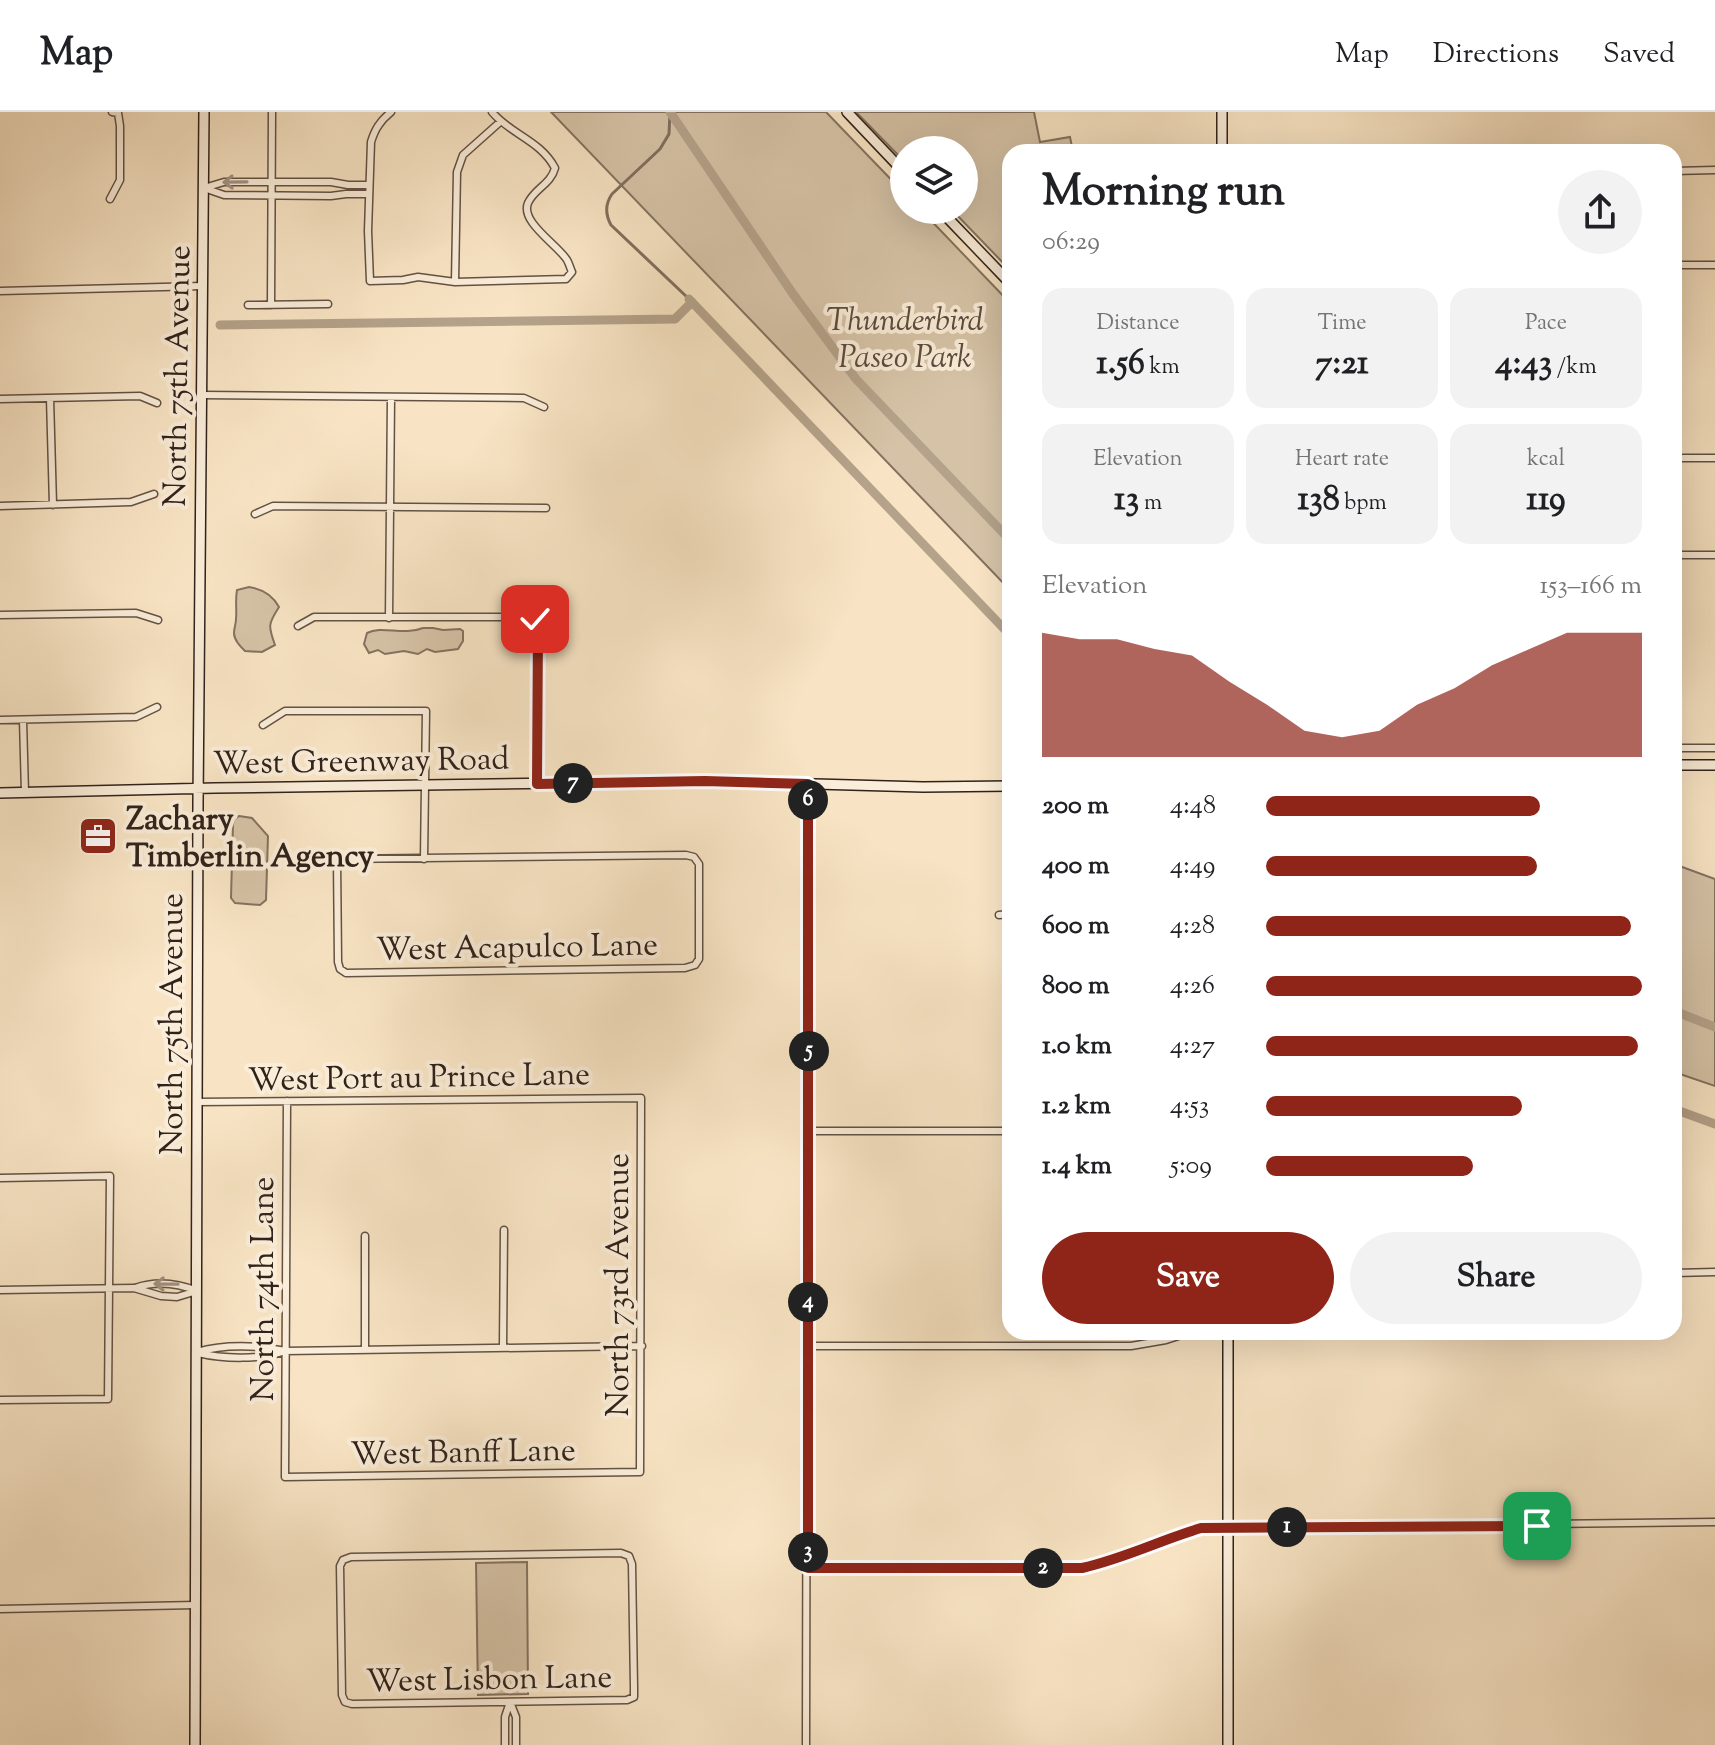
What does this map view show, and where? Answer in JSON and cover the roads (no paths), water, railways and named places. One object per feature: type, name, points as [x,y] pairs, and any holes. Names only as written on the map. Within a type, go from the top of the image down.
[{"type":"street","name":"North 75th Avenue","points":[[195,1745],[204,112]]},
{"type":"street","points":[[271,305],[272,112]]},
{"type":"street","points":[[375,112],[381,120]]},
{"type":"street","points":[[391,112],[381,120],[371,142],[370,281],[418,277],[455,282],[566,279],[572,272],[567,259],[531,221],[526,211],[528,201],[553,176],[555,168],[528,138],[500,122],[492,112]]},
{"type":"street","points":[[847,112],[890,157]]},
{"type":"street","points":[[1222,112],[1222,144]]},
{"type":"street","points":[[110,199],[120,180],[120,126],[115,113]]},
{"type":"street","points":[[455,282],[457,172],[463,155],[500,122]]},
{"type":"street","points":[[1682,171],[1715,170]]},
{"type":"street","points":[[204,188],[224,182],[369,185]]},
{"type":"street","points":[[331,182],[331,196]]},
{"type":"street","points":[[204,188],[224,195],[369,194]]},
{"type":"street","points":[[953,224],[1002,275]]},
{"type":"street","points":[[1682,265],[1715,265]]},
{"type":"street","points":[[0,291],[203,286]]},
{"type":"street","points":[[248,305],[328,304]]},
{"type":"street","points":[[202,395],[524,398],[544,407]]},
{"type":"street","points":[[0,399],[140,396],[157,403]]},
{"type":"street","points":[[389,618],[391,397]]},
{"type":"street","points":[[50,398],[53,505]]},
{"type":"street","points":[[1682,458],[1715,458]]},
{"type":"street","points":[[0,506],[131,502],[154,494]]},
{"type":"street","points":[[255,514],[273,506],[546,508]]},
{"type":"street","points":[[1682,555],[1715,555]]},
{"type":"street","points":[[0,615],[136,613],[158,620]]},
{"type":"street","points":[[298,626],[314,617],[535,619],[538,628],[537,784]]},
{"type":"street","points":[[0,720],[136,717],[157,707]]},
{"type":"street","points":[[263,725],[285,711],[426,711],[424,859]]},
{"type":"street","points":[[23,720],[25,793]]},
{"type":"street","points":[[1682,748],[1715,748]]},
{"type":"street","points":[[1682,765],[1715,765]]},
{"type":"street","name":"West Greenway Road","points":[[0,793],[705,781],[1002,786]]},
{"type":"street","points":[[806,1745],[808,784]]},
{"type":"street","name":"West Acapulco Lane","points":[[694,857],[699,864],[699,959],[695,965],[685,968],[346,973],[340,969],[337,859],[424,859],[694,857]]},
{"type":"street","name":"West Port au Prince Lane","points":[[197,1102],[641,1098]]},
{"type":"street","name":"North 73rd Avenue","points":[[640,1472],[641,1098]]},
{"type":"street","name":"North 74th Lane","points":[[285,1477],[287,1101]]},
{"type":"street","points":[[808,1131],[1002,1131]]},
{"type":"street","points":[[0,1178],[110,1176],[108,1399],[0,1400]]},
{"type":"street","points":[[503,1348],[504,1230]]},
{"type":"street","points":[[365,1236],[365,1350]]},
{"type":"street","points":[[1682,1273],[1715,1272]]},
{"type":"street","points":[[0,1290],[134,1288],[146,1284],[182,1284],[197,1291]]},
{"type":"street","points":[[134,1288],[161,1296],[181,1297],[197,1291]]},
{"type":"street","points":[[808,1346],[1131,1346],[1166,1340]]},
{"type":"street","points":[[1228,1340],[1228,1745]]},
{"type":"street","points":[[197,1352],[216,1348],[269,1347],[285,1351],[642,1346]]},
{"type":"street","name":"West Banff Lane","points":[[285,1477],[640,1472]]},
{"type":"street","points":[[808,1568],[1082,1568],[1110,1562],[1201,1528],[1715,1522]]},
{"type":"street","name":"West Lisbon Lane","points":[[621,1553],[629,1556],[632,1564],[634,1697],[627,1700],[510,1702],[345,1702],[341,1666],[340,1566],[343,1560],[351,1557],[621,1553]]},
{"type":"street","points":[[0,1609],[196,1605]]},
{"type":"street","points":[[505,1745],[505,1717],[510,1702]]},
{"type":"street","points":[[510,1702],[516,1717],[516,1745]]},
{"type":"waterway","points":[[670,112],[669,134],[660,149],[612,194],[607,213],[611,225],[688,298]]},
{"type":"waterway","points":[[670,112],[793,294],[856,379],[1002,532]]},
{"type":"waterway","points":[[689,299],[1002,627]]},
{"type":"waterway","points":[[220,325],[675,319],[692,302]]},
{"type":"waterway","points":[[1682,1014],[1715,1027]]},
{"type":"waterway","points":[[1682,1112],[1715,1124]]},
{"type":"place","name":"Zachary Timberlin Agency","points":[[98,836]]},
{"type":"park label","name":"Thunderbird Paseo Park","points":[[905,338]]}]
